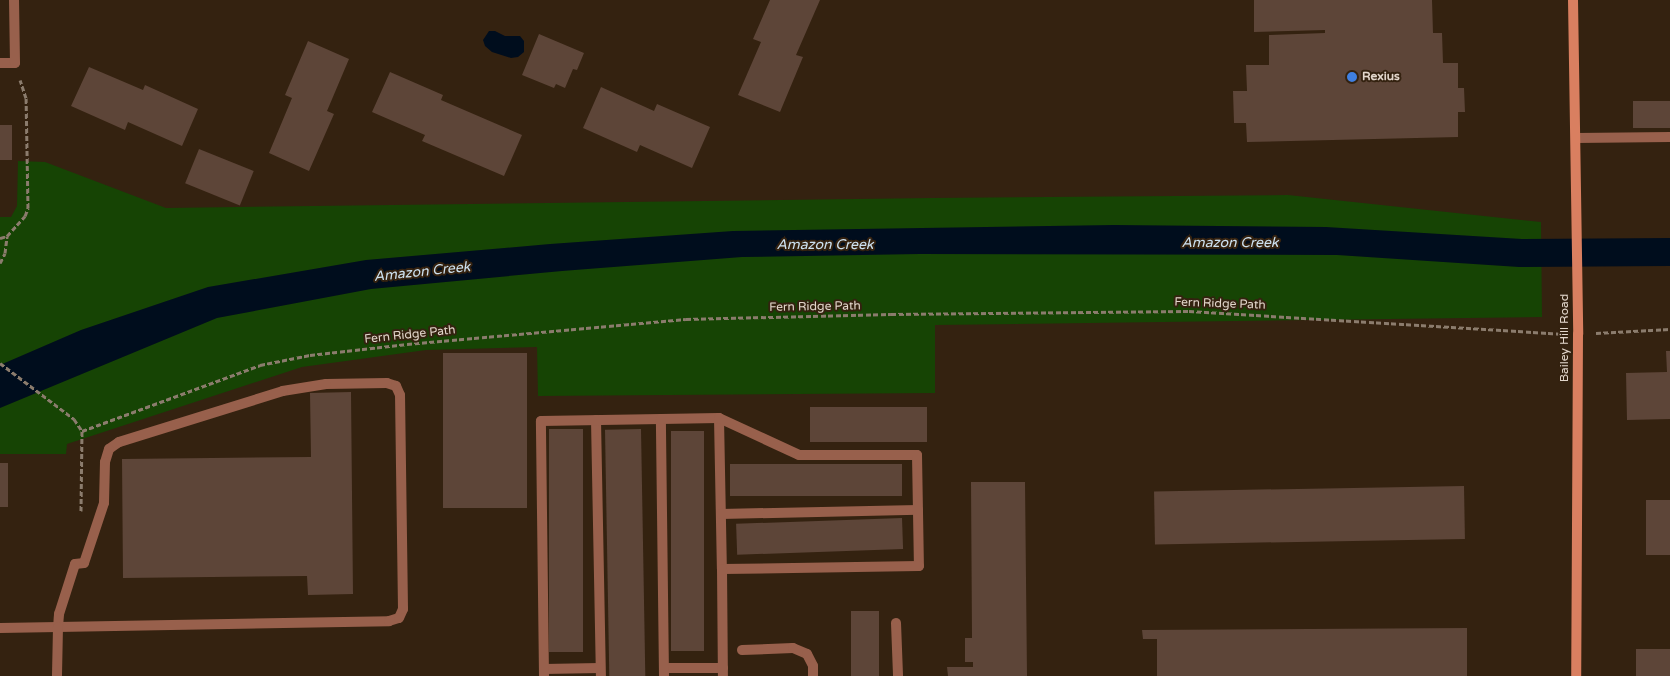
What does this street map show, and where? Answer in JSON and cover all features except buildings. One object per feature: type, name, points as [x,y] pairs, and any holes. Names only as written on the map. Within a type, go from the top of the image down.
[{"type":"main road","name":"Bailey Hill Road","points":[[1573,0],[1578,321],[1576,676]]},
{"type":"street","points":[[0,63],[15,63],[14,0]]},
{"type":"street","points":[[1576,138],[1670,137]]},
{"type":"street","points":[[0,628],[58,627],[389,621],[399,618],[403,609],[400,395],[396,386],[387,383],[326,384],[282,391],[119,442],[109,449],[105,462],[104,503],[84,563],[75,564],[59,614],[58,627],[57,676]]},
{"type":"street","points":[[661,419],[664,672],[723,672],[719,418]]},
{"type":"street","points":[[596,420],[601,672],[544,673],[541,421],[596,420],[719,418],[799,456],[917,455],[919,566],[722,569]]},
{"type":"street","points":[[721,514],[918,510]]},
{"type":"street","points":[[896,623],[898,676]]},
{"type":"street","points":[[742,650],[793,648],[807,654],[813,666],[813,676]]},
{"type":"path","points":[[0,238],[7,236],[25,216],[28,208],[26,98],[15,63]]},
{"type":"path","points":[[0,263],[5,253],[7,236]]},
{"type":"path","name":"Fern Ridge Path","points":[[82,431],[260,365],[310,355],[408,344],[686,319],[872,314],[1189,311],[1578,334],[1670,328]]},
{"type":"path","points":[[0,363],[74,419],[82,431],[80,519]]},
{"type":"green space","points":[[18,161],[45,162],[166,208],[1288,195],[1541,222],[1542,317],[935,325],[935,393],[538,396],[537,347],[426,350],[302,367],[67,444],[66,454],[0,454],[0,217],[11,217],[17,206]]},
{"type":"water","points":[[489,31],[495,31],[505,36],[520,36],[524,41],[524,52],[518,57],[511,58],[492,52],[485,46],[483,40]]},
{"type":"water","name":"Amazon Creek","points":[[1114,225],[1326,227],[1522,239],[1670,238],[1670,266],[1519,267],[1337,255],[920,254],[742,257],[562,271],[371,289],[217,318],[0,408],[0,365],[81,330],[208,287],[366,260],[733,231]]},
{"type":"place","name":"Rexius","points":[[1352,77]]}]
